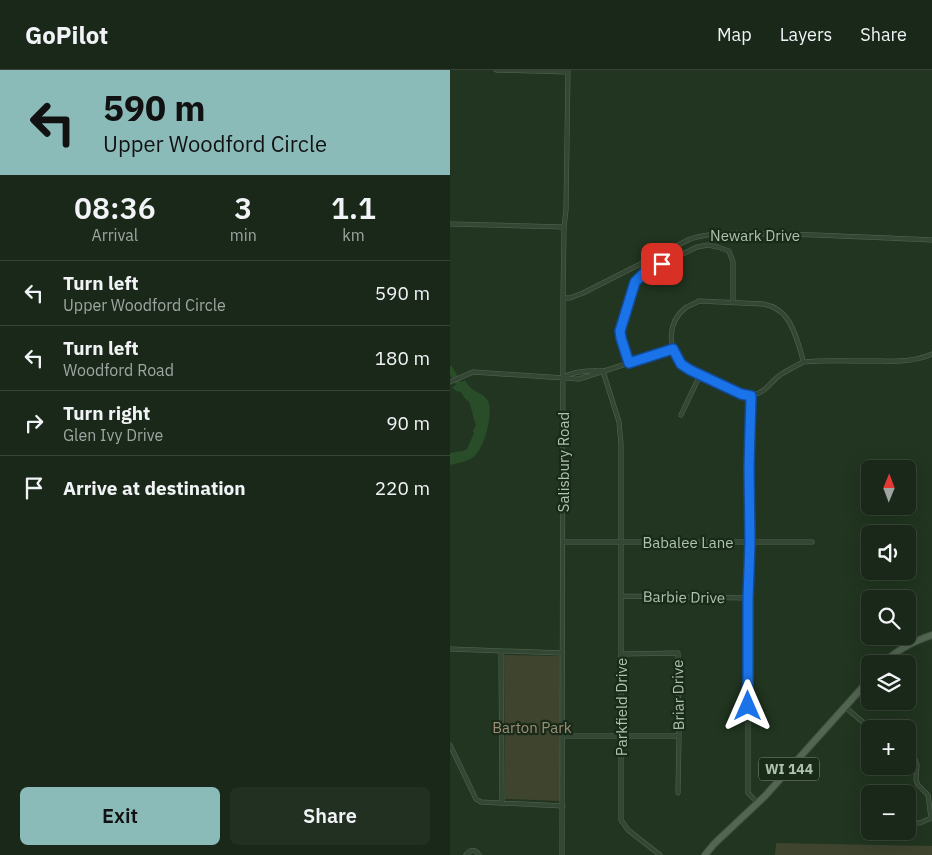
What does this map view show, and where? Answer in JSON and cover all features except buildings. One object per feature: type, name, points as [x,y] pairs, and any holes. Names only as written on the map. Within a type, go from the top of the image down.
[{"type":"main road","points":[[893,655],[904,647],[932,635]]},
{"type":"main road","name":"WI 144","points":[[705,855],[714,844],[758,803],[861,689]]},
{"type":"street","points":[[496,70],[568,71]]},
{"type":"street","name":"Salisbury Road","points":[[562,855],[563,298],[568,71]]},
{"type":"street","points":[[450,224],[564,228]]},
{"type":"street","name":"Newark Drive","points":[[563,298],[570,298],[583,293],[690,239],[712,234],[932,240]]},
{"type":"street","points":[[629,363],[620,331],[635,282],[645,272],[697,247],[718,246],[729,251],[733,262],[733,303]]},
{"type":"street","points":[[803,362],[792,325],[782,313],[768,305],[699,302],[686,308],[677,316],[673,325],[671,337],[673,349],[681,364],[741,394],[751,396],[765,390],[779,376],[803,362],[822,360],[903,361],[921,359],[932,354]]},
{"type":"street","points":[[450,382],[473,372],[563,377],[574,380],[673,349]]},
{"type":"street","points":[[563,377],[573,372],[603,371]]},
{"type":"street","name":"Parkfield Drive","points":[[603,371],[619,422],[621,444],[621,820],[628,830],[660,855]]},
{"type":"street","points":[[682,415],[700,374]]},
{"type":"street","points":[[751,396],[748,793],[758,803]]},
{"type":"street","name":"Babalee Lane","points":[[563,542],[812,542]]},
{"type":"street","name":"Barbie Drive","points":[[621,596],[748,598]]},
{"type":"street","points":[[450,649],[562,653]]},
{"type":"street","points":[[501,651],[502,803]]},
{"type":"street","name":"Briar Drive","points":[[621,654],[678,653],[678,793]]},
{"type":"street","points":[[845,707],[861,721]]},
{"type":"street","points":[[563,736],[679,736]]},
{"type":"street","points":[[450,745],[476,798],[481,802],[563,806]]},
{"type":"street","points":[[916,762],[916,780],[918,785],[930,795],[932,818],[916,823]]},
{"type":"street","points":[[466,855],[472,850],[479,855]]},
{"type":"green space","name":"Barton Park","points":[[504,655],[560,656],[560,801],[505,799]]},
{"type":"green space","points":[[776,843],[932,846],[932,855],[775,855]]},
{"type":"shaded area","points":[[465,380],[470,387],[488,401],[490,406],[489,422],[484,440],[476,454],[472,458],[450,465],[450,453],[467,449],[480,420],[477,412],[461,392],[456,391],[452,387]]},
{"type":"waterway","points":[[450,369],[462,389]]},
{"type":"waterway","points":[[472,400],[479,426],[476,431]]},
{"type":"route","points":[[662,264],[645,272],[635,282],[620,331],[629,363],[673,349],[681,364],[690,370],[741,394],[751,396],[748,706]]}]
